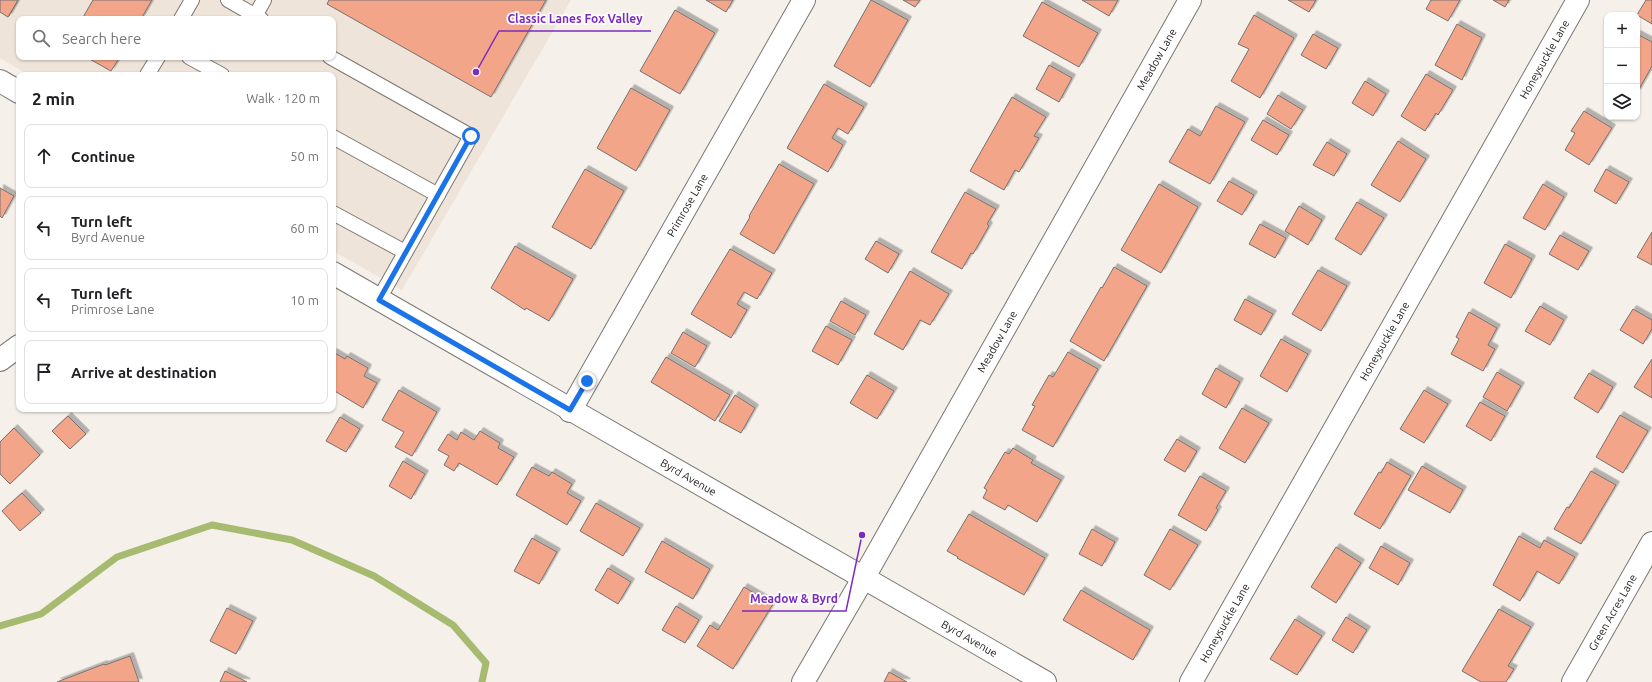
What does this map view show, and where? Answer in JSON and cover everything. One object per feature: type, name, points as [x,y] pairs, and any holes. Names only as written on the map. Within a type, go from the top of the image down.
[{"type":"street","name":"Primrose Lane","points":[[570,410],[804,0]]},
{"type":"street","name":"Meadow Lane","points":[[803,682],[864,577],[1190,0]]},
{"type":"street","name":"Honeysuckle Lane","points":[[1190,682],[1578,0]]},
{"type":"street","points":[[0,81],[16,90]]},
{"type":"street","name":"Byrd Avenue","points":[[336,275],[1045,682]]},
{"type":"street","points":[[0,360],[16,348]]},
{"type":"street","name":"Green Acres Lane","points":[[1573,682],[1652,543]]},
{"type":"lane","points":[[182,16],[192,0]]},
{"type":"lane","points":[[228,0],[256,16]]},
{"type":"lane","points":[[258,16],[264,0]]},
{"type":"lane","points":[[149,72],[156,60]]},
{"type":"lane","points":[[194,60],[216,72]]},
{"type":"lane","points":[[335,60],[471,136],[379,300]]},
{"type":"lane","points":[[336,139],[438,195]]},
{"type":"lane","points":[[336,215],[405,252]]},
{"type":"shaded area","points":[[0,0],[571,0],[402,290],[336,253],[336,72],[24,72],[0,58]]},
{"type":"building","points":[[0,0],[18,0],[9,16],[0,11]]},
{"type":"building","points":[[0,0],[18,0],[8,17],[0,12]]},
{"type":"building","points":[[93,0],[152,0],[143,16],[84,16]]},
{"type":"building","points":[[329,0],[546,0],[491,97],[327,4]]},
{"type":"building","points":[[706,0],[733,0],[726,12]]},
{"type":"building","points":[[871,0],[908,20],[870,87],[834,66]]},
{"type":"building","points":[[903,0],[920,0],[915,7]]},
{"type":"building","points":[[1082,0],[1118,0],[1109,16]]},
{"type":"building","points":[[1288,0],[1316,0],[1309,12]]},
{"type":"building","points":[[1431,0],[1460,0],[1448,21],[1426,9]]},
{"type":"building","points":[[1493,0],[1509,0],[1505,7]]},
{"type":"building","points":[[1646,0],[1652,0],[1652,24],[1640,17],[1639,12]]},
{"type":"building","points":[[1042,2],[1098,33],[1079,67],[1023,36]]},
{"type":"building","points":[[675,10],[715,33],[680,94],[640,71]]},
{"type":"building","points":[[1254,15],[1294,38],[1260,98],[1231,81],[1249,49],[1238,44]]},
{"type":"building","points":[[1457,24],[1482,38],[1462,80],[1435,65]]},
{"type":"building","points":[[1313,34],[1338,48],[1326,69],[1301,55]]},
{"type":"building","points":[[1640,36],[1652,42],[1652,66],[1640,88]]},
{"type":"building","points":[[91,60],[118,60],[111,71]]},
{"type":"building","points":[[1049,65],[1072,78],[1059,102],[1036,89]]},
{"type":"building","points":[[1426,74],[1453,90],[1438,115],[1436,113],[1425,131],[1401,116]]},
{"type":"building","points":[[1365,81],[1386,94],[1373,116],[1352,103]]},
{"type":"building","points":[[824,84],[864,107],[848,134],[838,128],[832,138],[843,145],[828,172],[787,148]]},
{"type":"building","points":[[631,88],[670,110],[636,171],[597,148]]},
{"type":"building","points":[[1278,95],[1303,110],[1291,129],[1267,114]]},
{"type":"building","points":[[1012,97],[1046,117],[1034,136],[1039,138],[1019,172],[1015,170],[1004,190],[970,171]]},
{"type":"building","points":[[1216,106],[1245,122],[1210,184],[1169,162],[1188,129],[1200,136]]},
{"type":"building","points":[[1584,111],[1612,128],[1589,165],[1565,150],[1575,133],[1571,131]]},
{"type":"building","points":[[1263,120],[1289,135],[1277,155],[1251,140]]},
{"type":"building","points":[[1398,141],[1426,159],[1400,202],[1371,185]]},
{"type":"building","points":[[1327,142],[1347,154],[1334,176],[1313,165]]},
{"type":"building","points":[[779,164],[814,184],[774,254],[740,234]]},
{"type":"building","points":[[585,169],[624,191],[591,249],[552,227]]},
{"type":"building","points":[[1606,169],[1629,182],[1616,204],[1594,191]]},
{"type":"building","points":[[1229,181],[1254,195],[1242,215],[1217,201]]},
{"type":"building","points":[[1159,184],[1198,207],[1161,273],[1121,250]]},
{"type":"building","points":[[1543,184],[1564,197],[1545,230],[1523,218]]},
{"type":"building","points":[[0,188],[14,196],[2,218],[0,216]]},
{"type":"building","points":[[965,192],[996,209],[987,224],[989,226],[973,254],[971,253],[962,269],[931,252]]},
{"type":"building","points":[[1357,202],[1384,218],[1361,255],[1335,239]]},
{"type":"building","points":[[1299,206],[1322,220],[1308,245],[1285,231]]},
{"type":"building","points":[[1260,224],[1286,238],[1275,258],[1249,244]]},
{"type":"building","points":[[1652,232],[1652,265],[1637,257]]},
{"type":"building","points":[[1560,235],[1589,251],[1578,270],[1549,254]]},
{"type":"building","points":[[876,241],[899,254],[888,273],[865,259]]},
{"type":"building","points":[[1505,244],[1532,259],[1511,298],[1484,283]]},
{"type":"building","points":[[515,246],[573,279],[549,321],[526,308],[525,310],[491,288]]},
{"type":"building","points":[[730,249],[772,273],[757,299],[744,292],[737,304],[747,310],[731,338],[691,314]]},
{"type":"building","points":[[1114,267],[1147,286],[1104,361],[1070,341]]},
{"type":"building","points":[[1318,270],[1347,286],[1321,331],[1292,314]]},
{"type":"building","points":[[910,271],[949,294],[930,325],[920,320],[903,350],[874,334]]},
{"type":"building","points":[[1245,299],[1273,314],[1261,335],[1234,320]]},
{"type":"building","points":[[841,301],[866,315],[855,335],[830,321]]},
{"type":"building","points":[[1540,306],[1564,320],[1550,345],[1525,331]]},
{"type":"building","points":[[1633,309],[1652,320],[1652,329],[1643,344],[1620,330]]},
{"type":"building","points":[[1469,312],[1497,328],[1488,345],[1495,349],[1483,371],[1451,354],[1459,339],[1456,337]]},
{"type":"building","points":[[826,326],[852,340],[838,365],[812,351]]},
{"type":"building","points":[[683,332],[707,346],[695,367],[671,353]]},
{"type":"building","points":[[1281,339],[1308,354],[1287,392],[1260,376]]},
{"type":"building","points":[[1068,352],[1098,369],[1053,447],[1022,430],[1035,406],[1032,405],[1049,375],[1053,377]]},
{"type":"building","points":[[336,354],[345,359],[347,356],[368,368],[364,376],[377,383],[363,408],[336,392]]},
{"type":"building","points":[[666,357],[730,395],[715,421],[651,382]]},
{"type":"building","points":[[1652,359],[1652,398],[1634,387]]},
{"type":"building","points":[[1216,368],[1240,382],[1226,408],[1202,394]]},
{"type":"building","points":[[1497,372],[1521,386],[1507,411],[1483,397]]},
{"type":"building","points":[[1589,373],[1613,387],[1598,413],[1574,398]]},
{"type":"building","points":[[867,375],[894,391],[877,419],[850,403]]},
{"type":"building","points":[[399,390],[437,412],[412,456],[395,447],[404,432],[382,420]]},
{"type":"building","points":[[1424,390],[1448,404],[1424,443],[1400,429]]},
{"type":"building","points":[[735,395],[755,408],[741,433],[719,421]]},
{"type":"building","points":[[1480,402],[1505,416],[1491,441],[1466,426]]},
{"type":"building","points":[[1242,408],[1269,423],[1245,463],[1219,448]]},
{"type":"building","points":[[1620,415],[1648,431],[1623,473],[1596,457]]},
{"type":"building","points":[[68,416],[86,434],[70,449],[52,431]]},
{"type":"building","points":[[340,417],[360,429],[346,452],[326,441]]},
{"type":"building","points":[[14,428],[40,455],[10,484],[0,474],[0,442]]},
{"type":"building","points":[[480,431],[500,443],[498,448],[514,457],[497,485],[459,463],[454,471],[444,465],[449,456],[438,450],[448,434],[457,440],[461,432],[474,440]]},
{"type":"building","points":[[1177,439],[1197,451],[1185,472],[1164,460]]},
{"type":"building","points":[[1013,448],[1033,460],[1031,463],[1061,480],[1037,522],[1008,505],[1005,510],[983,498],[987,490],[984,488],[1005,452],[1009,454]]},
{"type":"building","points":[[403,461],[425,474],[411,499],[389,486]]},
{"type":"building","points":[[1387,462],[1411,476],[1380,529],[1354,514],[1379,472],[1381,473]]},
{"type":"building","points":[[1422,466],[1463,490],[1450,513],[1408,490]]},
{"type":"building","points":[[532,467],[549,476],[552,472],[572,484],[567,493],[581,501],[567,525],[516,495]]},
{"type":"building","points":[[1591,471],[1616,485],[1581,544],[1554,529],[1567,507],[1569,508]]},
{"type":"building","points":[[1200,476],[1226,491],[1216,508],[1218,510],[1206,531],[1178,515]]},
{"type":"building","points":[[22,493],[41,513],[20,531],[2,511]]},
{"type":"building","points":[[596,503],[640,528],[623,556],[580,531]]},
{"type":"building","points":[[969,514],[1045,558],[1024,595],[947,551]]},
{"type":"building","points":[[1092,529],[1115,542],[1102,566],[1079,554]]},
{"type":"building","points":[[1170,529],[1198,545],[1170,590],[1144,575]]},
{"type":"building","points":[[1519,536],[1540,548],[1544,540],[1575,557],[1559,584],[1537,571],[1520,601],[1493,585]]},
{"type":"building","points":[[532,538],[557,552],[539,584],[514,571]]},
{"type":"building","points":[[662,541],[710,569],[693,599],[645,572]]},
{"type":"building","points":[[1381,546],[1410,563],[1398,585],[1369,568]]},
{"type":"building","points":[[1336,547],[1361,563],[1336,603],[1311,587]]},
{"type":"building","points":[[608,568],[631,582],[618,604],[595,590]]},
{"type":"building","points":[[744,587],[773,604],[733,669],[697,646],[710,625],[718,630]]},
{"type":"building","points":[[1081,590],[1150,630],[1133,660],[1063,620]]},
{"type":"building","points":[[676,606],[699,620],[685,643],[662,630]]},
{"type":"building","points":[[227,608],[253,621],[236,654],[210,641]]},
{"type":"building","points":[[1499,609],[1531,627],[1508,666],[1514,669],[1506,682],[1481,682],[1462,671]]},
{"type":"building","points":[[1346,617],[1367,630],[1353,653],[1332,640]]},
{"type":"building","points":[[1295,619],[1322,636],[1297,675],[1270,659]]},
{"type":"building","points":[[130,656],[139,682],[57,682],[104,664],[105,665]]},
{"type":"building","points":[[225,671],[247,682],[220,682]]},
{"type":"building","points":[[889,672],[907,682],[884,682]]},
{"type":"waterway","points":[[0,626],[41,614],[117,557],[212,525],[292,540],[374,576],[453,625],[486,663],[482,682]]},
{"type":"place","name":"Classic Lanes Fox Valley","points":[[476,72]]},
{"type":"place","name":"Meadow & Byrd","points":[[862,535]]},
{"type":"route","points":[[471,136],[379,300],[570,410],[587,381]]}]
